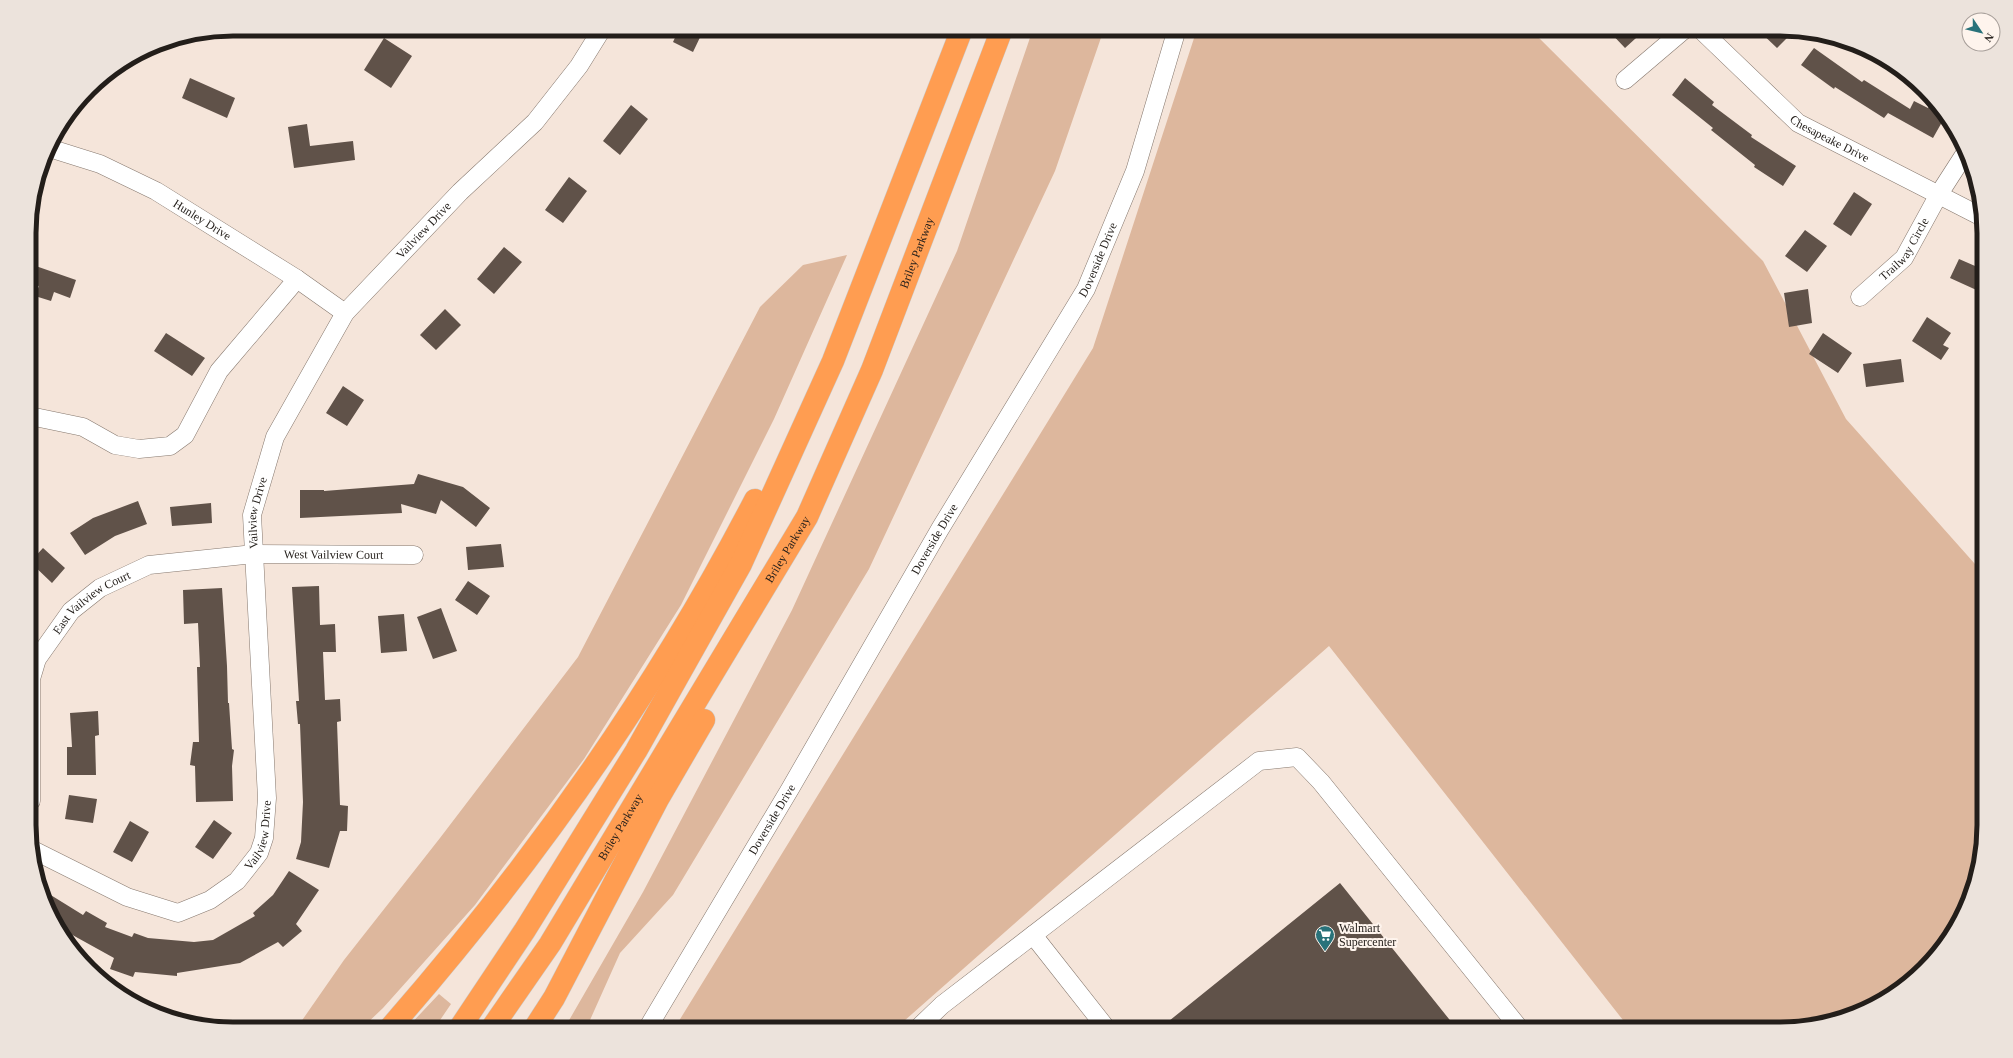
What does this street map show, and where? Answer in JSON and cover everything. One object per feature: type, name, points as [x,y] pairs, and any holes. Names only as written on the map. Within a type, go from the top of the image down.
[{"type":"highway","points":[[464,1022],[525,930],[644,737],[741,564],[833,361],[959,36]]},
{"type":"highway","name":"Briley Parkway","points":[[496,1022],[550,944],[807,517],[872,370],[999,36]]},
{"type":"highway","points":[[395,1022],[469,936],[527,860],[631,714],[734,540],[781,449],[833,361]]},
{"type":"highway","points":[[539,1022],[554,998],[658,799],[732,672],[807,517]]},
{"type":"street","name":"Vailview Drive","points":[[38,853],[127,897],[178,913],[210,900],[237,882],[255,859],[259,853],[264,838],[267,798],[252,515],[274,437],[345,313],[460,192],[534,122],[579,66],[598,36]]},
{"type":"street","name":"Doverside Drive","points":[[651,1022],[794,782],[940,529],[1086,289],[1135,171],[1175,36]]},
{"type":"street","points":[[1625,80],[1677,36]]},
{"type":"street","name":"Chesapeake Drive","points":[[1707,36],[1798,123],[1976,214]]},
{"type":"street","name":"Hunley Drive","points":[[54,150],[100,164],[156,191],[297,279],[345,313]]},
{"type":"street","name":"Trailway Circle","points":[[1860,296],[1904,258],[1939,194],[1962,158]]},
{"type":"street","points":[[36,417],[83,427],[115,445],[140,449],[170,446],[186,435],[219,371],[297,279]]},
{"type":"street","name":"West Vailview Court","points":[[254,554],[414,555]]},
{"type":"street","name":"East Vailview Court","points":[[36,662],[71,611],[100,588],[149,565],[254,554]]},
{"type":"street","points":[[924,1022],[942,1005],[1259,761],[1296,757],[1321,782],[1514,1022]]},
{"type":"street","points":[[1033,935],[1101,1022]]},
{"type":"shaded area","points":[[1031,36],[1102,36],[1055,171],[869,569],[673,895],[620,953],[589,1022],[568,1022],[643,892],[792,610],[957,251]]},
{"type":"shaded area","points":[[1195,36],[1537,36],[1763,261],[1846,419],[1977,566],[1977,838],[1967,888],[1957,912],[1944,934],[1928,955],[1900,981],[1867,1002],[1843,1012],[1793,1022],[1624,1022],[1329,646],[903,1022],[678,1022],[1093,348]]},
{"type":"shaded area","points":[[847,255],[774,419],[681,605],[584,759],[475,905],[383,1008],[368,1022],[301,1022],[344,960],[440,838],[578,657],[760,307],[803,265]]},
{"type":"shaded area","points":[[439,994],[451,1004],[439,1022],[413,1022]]},
{"type":"building","points":[[676,36],[701,36],[693,52],[673,42]]},
{"type":"building","points":[[1614,36],[1638,36],[1625,48]]},
{"type":"building","points":[[1764,36],[1789,36],[1777,48]]},
{"type":"building","points":[[384,38],[412,56],[391,88],[364,70]]},
{"type":"building","points":[[1814,48],[1862,82],[1864,80],[1910,109],[1914,101],[1928,108],[1930,105],[1942,122],[1933,138],[1888,113],[1884,118],[1835,87],[1834,89],[1801,65]]},
{"type":"building","points":[[190,78],[235,98],[227,118],[182,98]]},
{"type":"building","points":[[1685,78],[1714,102],[1712,105],[1752,135],[1751,137],[1796,166],[1783,186],[1754,167],[1755,165],[1711,130],[1713,128],[1672,95]]},
{"type":"building","points":[[631,105],[648,119],[620,155],[603,141]]},
{"type":"building","points":[[307,124],[310,146],[353,141],[355,160],[294,168],[288,127]]},
{"type":"building","points":[[569,177],[587,191],[563,223],[545,210]]},
{"type":"building","points":[[1854,192],[1872,204],[1851,236],[1833,224]]},
{"type":"building","points":[[1805,230],[1827,246],[1807,272],[1785,256]]},
{"type":"building","points":[[504,247],[522,262],[494,294],[477,279]]},
{"type":"building","points":[[1959,259],[1977,267],[1977,290],[1950,278]]},
{"type":"building","points":[[36,266],[76,280],[70,298],[54,292],[51,301],[36,296],[39,286],[36,285]]},
{"type":"building","points":[[1808,289],[1812,323],[1789,327],[1784,293]]},
{"type":"building","points":[[445,309],[461,325],[436,350],[420,335]]},
{"type":"building","points":[[1927,317],[1951,333],[1943,345],[1949,348],[1941,360],[1912,341]]},
{"type":"building","points":[[166,333],[205,358],[192,376],[154,351]]},
{"type":"building","points":[[1823,333],[1852,353],[1838,373],[1809,354]]},
{"type":"building","points":[[1901,359],[1904,382],[1866,387],[1863,364]]},
{"type":"building","points":[[343,386],[364,400],[347,426],[326,413]]},
{"type":"building","points":[[418,474],[463,487],[490,508],[476,527],[441,500],[436,514],[401,504],[402,513],[300,518],[300,490],[324,491],[414,484]]},
{"type":"building","points":[[138,501],[147,524],[115,536],[85,555],[70,533],[93,518]]},
{"type":"building","points":[[211,503],[212,523],[172,526],[170,507]]},
{"type":"building","points":[[501,544],[504,567],[468,570],[466,547]]},
{"type":"building","points":[[43,548],[65,568],[52,583],[36,568],[36,556]]},
{"type":"building","points":[[468,581],[490,596],[477,615],[455,600]]},
{"type":"building","points":[[319,586],[320,625],[335,624],[336,652],[323,652],[325,700],[340,699],[341,721],[337,722],[340,805],[348,806],[347,831],[340,831],[329,868],[296,859],[301,842],[303,802],[300,724],[298,724],[296,701],[299,701],[292,587]]},
{"type":"building","points":[[222,588],[228,703],[232,749],[234,750],[232,766],[233,801],[196,802],[195,766],[190,765],[193,742],[199,742],[197,667],[200,667],[198,623],[184,624],[183,590]]},
{"type":"building","points":[[441,608],[457,651],[433,659],[417,617]]},
{"type":"building","points":[[404,614],[407,651],[381,653],[378,616]]},
{"type":"building","points":[[98,711],[99,735],[95,736],[96,775],[67,775],[67,747],[72,747],[70,713]]},
{"type":"building","points":[[69,795],[97,799],[93,823],[65,819]]},
{"type":"building","points":[[214,820],[232,833],[213,859],[195,847]]},
{"type":"building","points":[[130,821],[149,832],[132,862],[113,852]]},
{"type":"building","points":[[289,871],[319,890],[296,924],[302,931],[283,947],[278,942],[240,963],[177,973],[177,976],[135,972],[133,977],[110,969],[114,958],[68,933],[56,912],[48,894],[83,915],[86,911],[107,923],[105,927],[132,937],[134,933],[148,938],[194,942],[213,940],[255,916],[253,913],[273,895]]},
{"type":"building","name":"Walmart Supercenter","points":[[1340,883],[1451,1022],[1170,1022],[1169,1021]]},
{"type":"place","name":"Walmart Supercenter","points":[[1325,952]]}]
